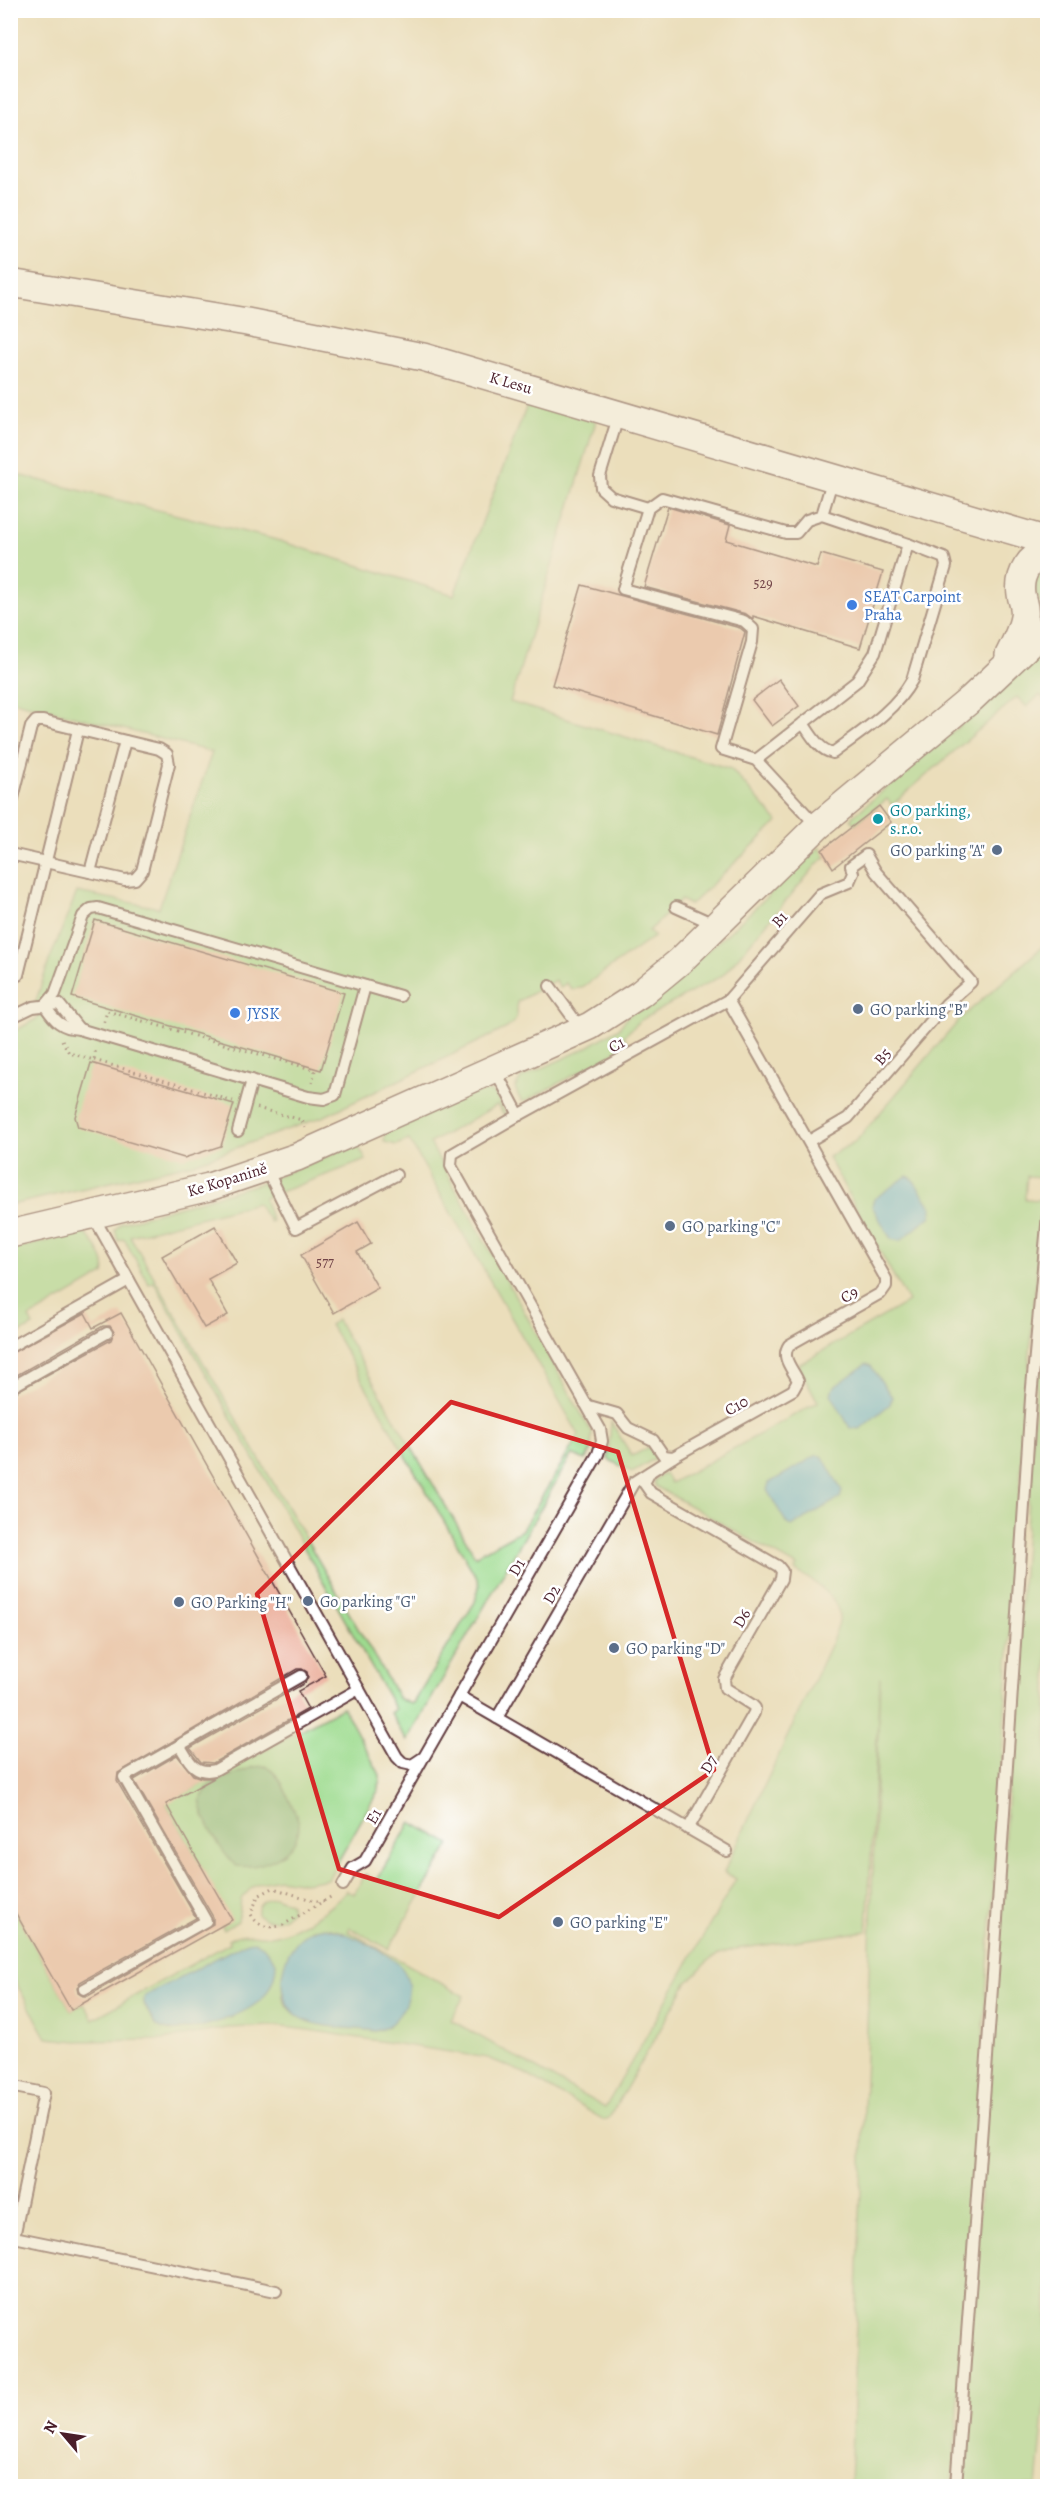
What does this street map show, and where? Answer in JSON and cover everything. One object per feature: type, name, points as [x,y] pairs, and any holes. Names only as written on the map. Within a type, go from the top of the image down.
[{"type":"street","name":"K Lesu","points":[[10,283],[247,322],[423,357],[1047,541]]},
{"type":"street","points":[[1000,528],[1017,547],[1024,572]]},
{"type":"street","points":[[1003,667],[1022,626],[1024,604],[1021,594],[1024,572],[1029,562],[1047,549]]},
{"type":"street","points":[[1024,604],[1047,628]]},
{"type":"street","name":"Ke Kopanině","points":[[10,1234],[209,1186],[297,1157],[582,1030],[640,994],[680,961],[818,826],[972,699],[1003,667],[1047,628]]},
{"type":"lane","points":[[619,414],[600,476],[601,488],[611,497],[648,508]]},
{"type":"lane","points":[[822,515],[834,478]]},
{"type":"lane","points":[[803,723],[820,746],[833,753],[892,707],[904,694],[912,680],[946,566],[944,558],[822,515],[807,520],[796,532],[786,533],[662,498],[648,508],[623,589],[744,621],[753,629],[752,642],[721,748],[756,760],[818,826]]},
{"type":"lane","points":[[756,760],[857,681],[868,667],[875,652],[908,544]]},
{"type":"lane","points":[[10,810],[30,727],[36,721],[159,749],[167,754],[169,764],[142,871],[135,879],[125,880],[10,854]]},
{"type":"lane","points":[[18,975],[78,730]]},
{"type":"lane","points":[[90,872],[125,741]]},
{"type":"lane","name":"B1","points":[[728,1000],[820,894],[849,882],[853,873],[851,866],[866,855],[876,872],[971,982]]},
{"type":"lane","points":[[676,907],[717,925]]},
{"type":"lane","points":[[10,1018],[33,1007],[45,1006],[56,994],[82,916],[91,909],[98,909],[400,996]]},
{"type":"lane","name":"B5","points":[[809,1142],[848,1118],[946,1004],[971,982]]},
{"type":"lane","points":[[45,1006],[52,1017],[64,1028],[79,1029],[308,1097],[324,1099],[335,1095],[365,986]]},
{"type":"lane","points":[[550,986],[582,1030]]},
{"type":"lane","name":"C1","points":[[584,1402],[450,1162],[455,1151],[728,1000]]},
{"type":"lane","name":"C9","points":[[728,1000],[886,1279],[884,1290],[789,1345]]},
{"type":"lane","points":[[494,1070],[519,1115]]},
{"type":"lane","points":[[238,1131],[252,1080]]},
{"type":"lane","points":[[266,1167],[296,1228],[396,1175]]},
{"type":"lane","points":[[92,1214],[400,1761],[409,1765],[420,1760]]},
{"type":"lane","points":[[956,2487],[997,1918],[1031,1398],[1047,1214]]},
{"type":"lane","points":[[10,1347],[129,1280]]},
{"type":"lane","points":[[10,1388],[107,1333]]},
{"type":"lane","name":"C10","points":[[632,1486],[673,1457],[793,1390],[798,1381],[785,1357],[785,1351],[789,1345]]},
{"type":"lane","points":[[584,1402],[589,1406],[617,1414],[628,1428],[652,1440],[664,1456],[673,1457]]},
{"type":"lane","name":"D1","points":[[459,1696],[598,1454],[602,1441],[601,1435],[584,1402]]},
{"type":"lane","name":"D6","points":[[650,1472],[644,1484],[651,1493],[778,1566],[782,1571],[781,1579],[724,1679],[725,1688],[754,1706],[754,1713]]},
{"type":"lane","name":"D2","points":[[497,1718],[632,1486]]},
{"type":"lane","points":[[84,1989],[206,1921],[124,1777],[301,1676]]},
{"type":"lane","points":[[180,1746],[194,1767],[201,1771],[215,1770],[358,1689]]},
{"type":"lane","points":[[459,1696],[727,1851]]},
{"type":"lane","name":"E1","points":[[343,1885],[353,1868],[365,1861],[420,1760],[459,1696]]},
{"type":"lane","name":"D7","points":[[688,1829],[754,1713]]},
{"type":"lane","points":[[10,2086],[44,2093],[14,2237],[276,2291]]},
{"type":"path","points":[[102,1027],[106,1011],[315,1070],[310,1088]]},
{"type":"path","points":[[93,1060],[237,1102]]},
{"type":"path","points":[[254,1107],[302,1120],[304,1128]]},
{"type":"path","points":[[324,1901],[315,1901],[273,1888],[258,1896],[251,1914],[257,1923],[269,1928],[277,1927],[324,1901],[337,1893],[343,1885]]},
{"type":"highlighted area","points":[[451,1402],[618,1452],[714,1770],[499,1917],[339,1869],[257,1594]]},
{"type":"green space","points":[[528,403],[596,421],[510,702],[731,769],[778,822],[690,905],[681,900],[649,931],[655,936],[581,988],[572,989],[566,983],[560,988],[555,980],[517,1002],[516,1017],[507,1028],[325,1116],[194,1163],[11,1205],[10,1050],[13,1049],[11,1033],[38,1018],[35,1004],[49,961],[77,892],[159,908],[212,752],[11,700],[11,473],[273,539],[454,595]]},
{"type":"green space","points":[[1047,564],[1047,610],[1038,599],[1035,587],[1038,575]]},
{"type":"green space","points":[[1047,637],[1047,703],[1040,695],[1027,707],[1017,697],[892,805],[887,799],[855,824],[851,820],[977,711]]},
{"type":"green space","points":[[820,847],[826,857],[818,863],[723,975],[641,1020],[624,1036],[629,1045],[526,1101],[521,1101],[515,1088],[521,1078],[584,1049],[619,1028],[627,1017],[727,934]]},
{"type":"green space","points":[[1047,943],[1048,1114],[1044,1177],[1027,1176],[1025,1199],[1043,1200],[1026,1398],[953,2486],[850,2486],[880,1677],[867,1931],[735,1949],[717,1955],[687,1983],[609,2118],[604,2120],[524,2073],[488,2058],[308,2030],[274,2026],[228,2028],[163,2040],[77,2041],[47,2038],[11,1974],[10,1903],[71,2010],[84,2003],[93,2019],[230,1943],[228,1940],[245,1934],[270,1936],[279,1934],[301,1925],[322,1912],[346,1890],[354,1894],[365,1875],[376,1881],[411,1822],[450,1844],[389,1949],[350,1928],[348,1931],[464,1996],[451,2020],[605,2108],[736,1879],[724,1872],[833,1639],[839,1621],[839,1612],[831,1597],[795,1570],[797,1566],[655,1486],[654,1480],[665,1473],[671,1483],[818,1402],[798,1365],[908,1302],[828,1157],[856,1141],[961,1018]],"holes":[[[327,1928],[343,1932],[389,2026],[375,2031],[311,2022],[291,2010],[286,2004],[282,1995],[297,1942],[312,1929]],[[145,1996],[233,2017],[170,2031],[155,2025],[143,2002]]]},
{"type":"green space","points":[[489,1091],[495,1094],[506,1114],[503,1114],[497,1105],[430,1143],[592,1433],[591,1451],[585,1460],[572,1454],[407,1741],[390,1713],[395,1709],[154,1282],[149,1284],[124,1239],[118,1241],[115,1230],[121,1223],[258,1184],[357,1144],[366,1160],[264,1198],[272,1221],[270,1222],[257,1203],[130,1236],[399,1699],[413,1703],[475,1602],[479,1587],[478,1580],[330,1325],[337,1320],[475,1556],[522,1530],[579,1435],[409,1140],[396,1145],[384,1142],[385,1134],[404,1121],[434,1107]]},
{"type":"green space","points":[[83,1232],[99,1251],[104,1263],[104,1274],[29,1318],[33,1326],[11,1338],[11,1250]]},
{"type":"green space","points":[[1047,1264],[1047,2384],[1037,2486],[960,2486],[1035,1398]]},
{"type":"green space","points":[[611,1422],[632,1456],[650,1447],[656,1458],[632,1472],[608,1459]]},
{"type":"green space","points":[[343,1707],[380,1775],[379,1789],[328,1879],[305,1883],[279,1879],[260,1883],[252,1887],[241,1899],[238,1921],[224,1930],[222,1926],[231,1920],[150,1775],[182,1795]]},
{"type":"green space","points":[[265,1766],[277,1776],[285,1789],[298,1819],[297,1835],[285,1852],[276,1858],[256,1865],[236,1866],[224,1853],[214,1835],[200,1800],[210,1784],[253,1767]]},
{"type":"green space","points":[[274,1897],[290,1903],[291,1911],[279,1919],[266,1920],[258,1914],[258,1907],[264,1901]]},
{"type":"water","points":[[907,1176],[912,1178],[932,1208],[931,1216],[900,1241],[891,1239],[872,1206],[874,1199]]},
{"type":"water","points":[[866,1364],[871,1366],[892,1397],[890,1404],[860,1429],[850,1428],[831,1394],[833,1388]]},
{"type":"water","points":[[817,1455],[823,1457],[842,1491],[840,1498],[792,1526],[787,1524],[767,1490],[769,1483]]},
{"type":"water","points":[[320,1928],[341,1932],[367,1943],[390,1958],[405,1973],[408,1981],[406,2000],[398,2017],[391,2024],[375,2031],[324,2025],[305,2020],[289,2006],[283,1994],[282,1980],[289,1953],[307,1933]]},
{"type":"water","points":[[254,1941],[263,1946],[276,1962],[271,1985],[257,2003],[222,2021],[191,2029],[165,2029],[155,2025],[143,2001],[145,1996],[247,1942]]},
{"type":"building","points":[[668,507],[730,525],[726,540],[817,567],[821,554],[883,572],[860,648],[644,587]]},
{"type":"building","points":[[582,585],[740,628],[745,632],[717,735],[552,685]]},
{"type":"building","points":[[779,679],[799,706],[772,726],[752,700]]},
{"type":"building","points":[[879,806],[891,822],[833,868],[822,850]]},
{"type":"building","points":[[95,920],[344,993],[321,1070],[72,997]]},
{"type":"building","points":[[91,1063],[234,1104],[221,1146],[184,1158],[78,1127],[75,1117]]},
{"type":"building","points":[[358,1222],[371,1244],[357,1252],[378,1288],[334,1313],[301,1255]]},
{"type":"building","points":[[215,1226],[237,1263],[208,1279],[228,1315],[204,1328],[162,1256]]},
{"type":"building","name":"GO Parking \"H\"","points":[[85,1313],[93,1328],[121,1313],[326,1676],[298,1691],[308,1709],[213,1763],[201,1762],[190,1748],[305,1683],[308,1677],[307,1672],[297,1669],[118,1773],[117,1781],[196,1918],[80,1982],[77,1988],[78,1993],[88,1996],[213,1924],[213,1917],[134,1780],[177,1755],[193,1775],[214,1778],[166,1804],[232,1920],[71,2010],[10,1903],[10,1395],[111,1340],[114,1332],[110,1326],[103,1326],[10,1379],[10,1354]]},
{"type":"place","name":"SEAT Carpoint Praha","points":[[852,605]]},
{"type":"place","name":"GO parking, s.r.o.","points":[[878,819]]},
{"type":"place","name":"GO parking \"A\"","points":[[997,850]]},
{"type":"place","name":"GO parking \"B\"","points":[[858,1009]]},
{"type":"place","name":"JYSK","points":[[235,1013]]},
{"type":"place","name":"GO parking \"C\"","points":[[670,1226]]},
{"type":"place","name":"Go parking \"G\"","points":[[308,1601]]},
{"type":"place","name":"GO Parking \"H\"","points":[[179,1602]]},
{"type":"place","name":"GO parking \"D\"","points":[[614,1648]]},
{"type":"place","name":"GO parking \"E\"","points":[[558,1922]]}]
